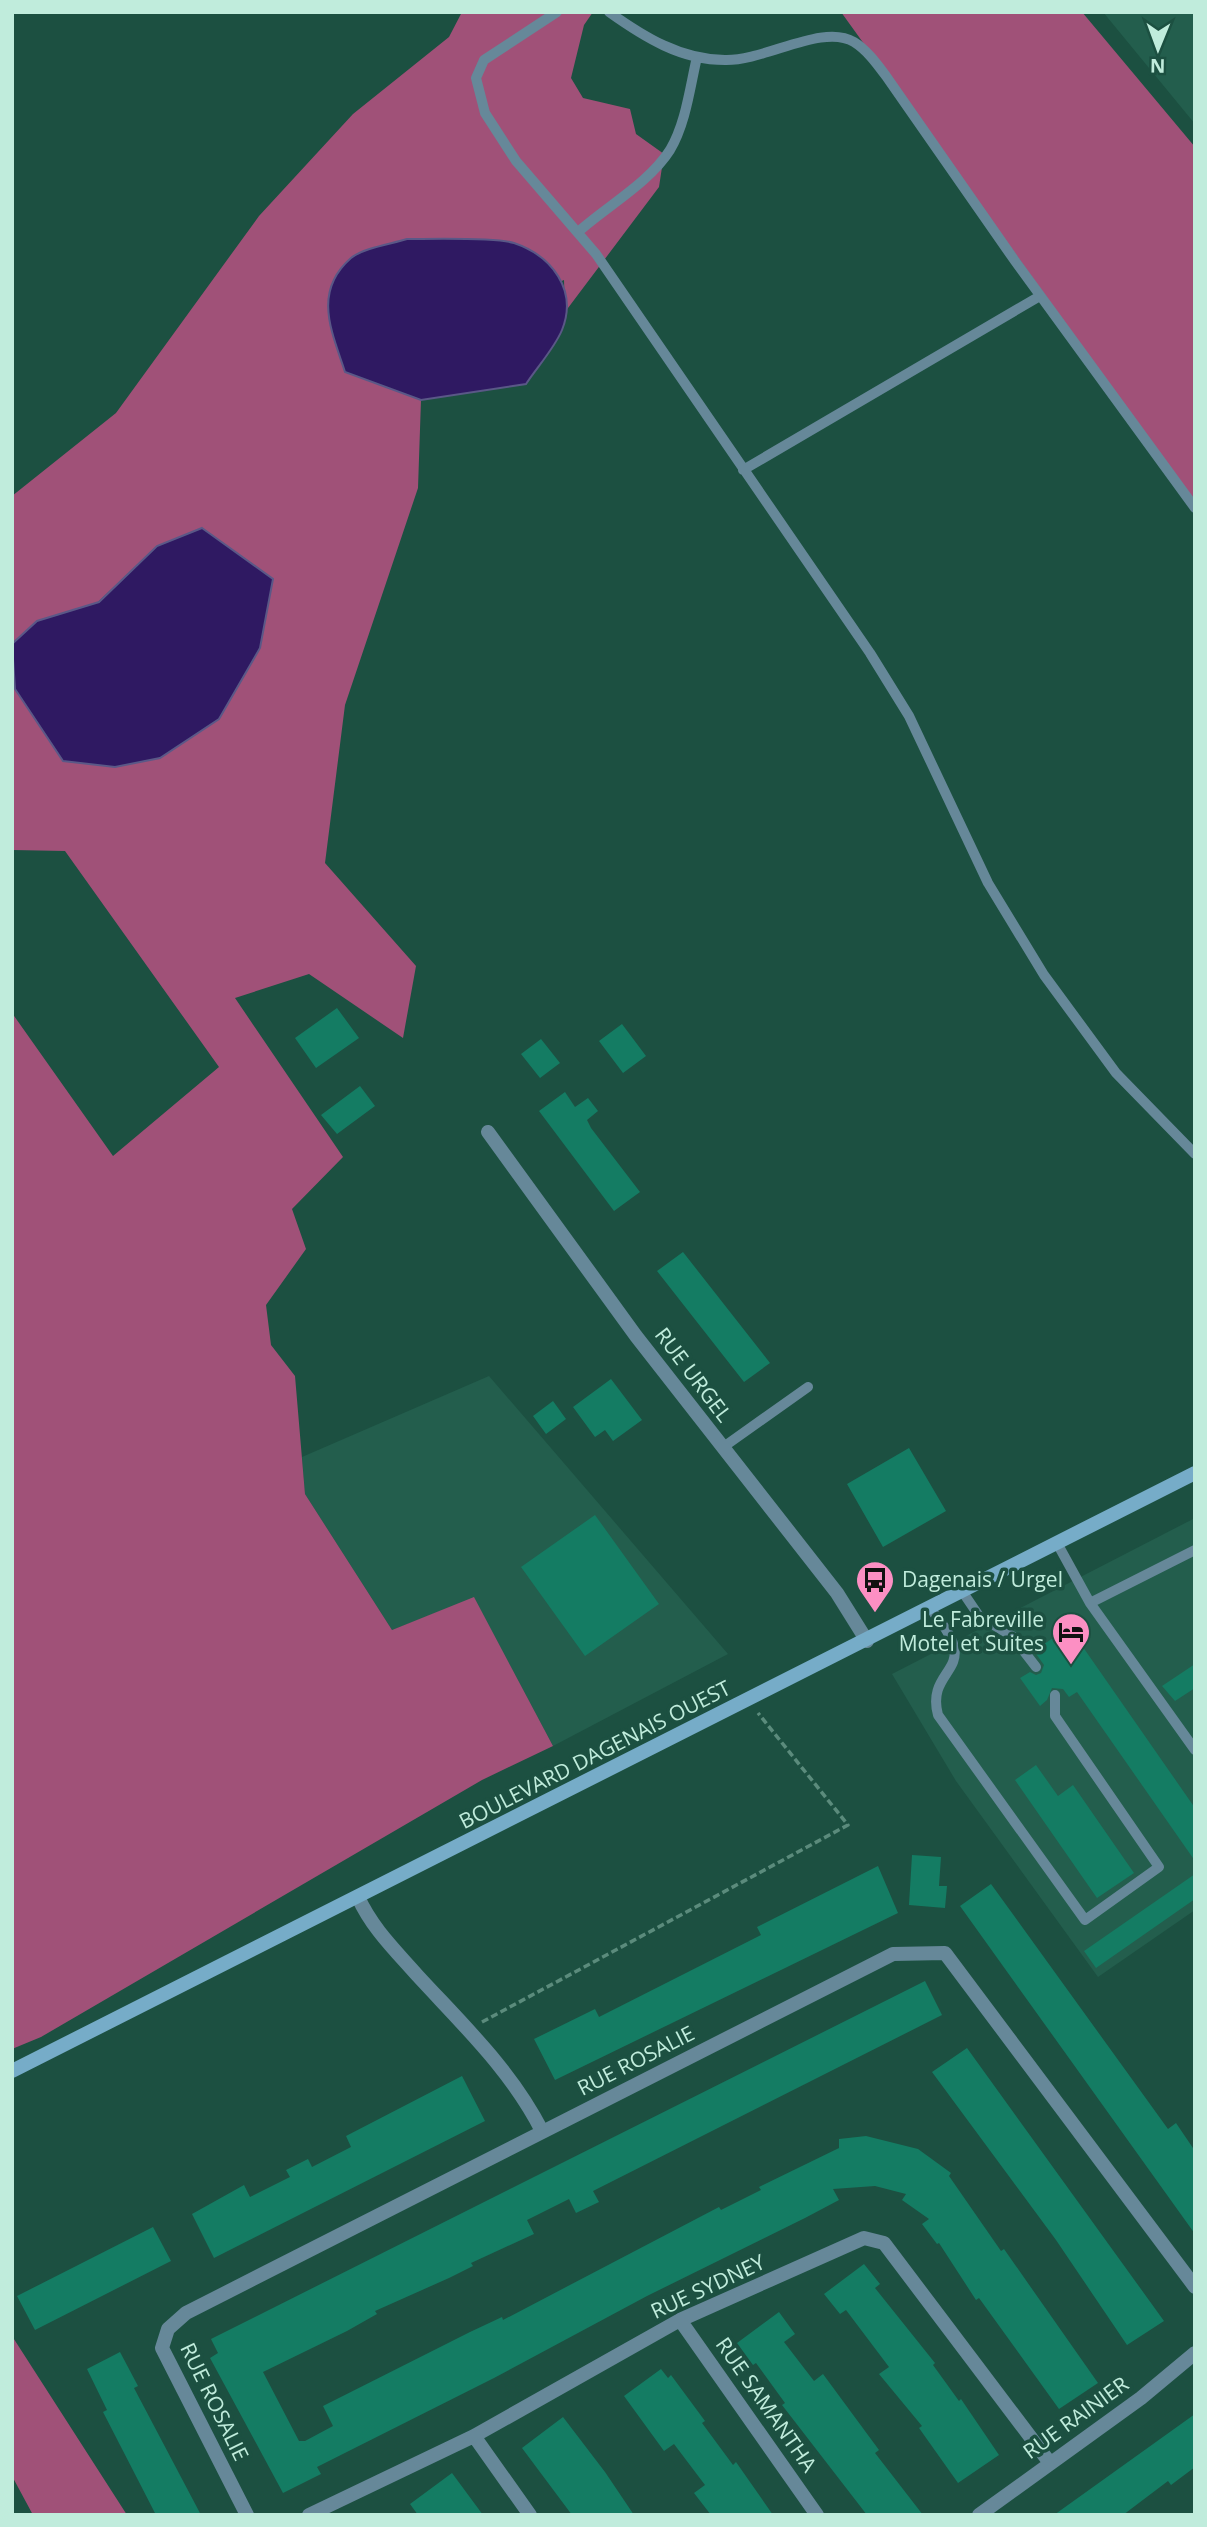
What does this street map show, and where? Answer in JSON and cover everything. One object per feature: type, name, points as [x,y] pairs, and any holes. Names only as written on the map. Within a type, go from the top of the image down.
[{"type":"main road","name":"BOULEVARD DAGENAIS OUEST","points":[[12,2071],[1195,1473]]},
{"type":"street","name":"RUE URGEL","points":[[488,1132],[722,1448],[844,1602],[867,1641]]},
{"type":"street","points":[[358,1897],[380,1934],[468,2029],[518,2088],[542,2131]]},
{"type":"street","name":"RUE ROSALIE","points":[[247,2515],[162,2348],[168,2329],[186,2313],[893,1954],[945,1953],[1195,2287]]},
{"type":"street","name":"RUE SYDNEY","points":[[309,2515],[474,2436],[680,2320],[864,2238],[884,2243],[1050,2463]]},
{"type":"street","name":"RUE SAMANTHA","points":[[680,2320],[817,2515]]},
{"type":"street","name":"RUE RAINIER","points":[[979,2515],[1141,2398],[1195,2353]]},
{"type":"street","points":[[474,2436],[530,2515]]},
{"type":"lane","points":[[556,12],[484,60],[478,69],[477,90],[498,137],[578,232],[670,358],[903,707],[964,839],[1044,975],[1116,1073],[1195,1154]]},
{"type":"lane","points":[[609,12],[665,47],[697,57],[750,59],[824,35],[853,41],[887,76],[1040,296],[1195,508]]},
{"type":"lane","points":[[578,232],[639,182],[669,150],[680,125],[697,57]]},
{"type":"lane","points":[[743,470],[1040,296]]},
{"type":"lane","points":[[722,1448],[807,1387]]},
{"type":"lane","points":[[1057,1543],[1090,1603],[1195,1750]]},
{"type":"lane","points":[[1090,1603],[1195,1550]]},
{"type":"lane","points":[[962,1591],[979,1616],[1012,1636],[1036,1667]]},
{"type":"lane","points":[[930,1608],[955,1648],[953,1664],[937,1687],[939,1715],[1085,1920],[1159,1867],[1055,1716],[1055,1695]]},
{"type":"path","points":[[468,2029],[848,1825],[767,1727],[750,1700]]},
{"type":"shaded area","points":[[462,12],[593,12],[584,25],[571,78],[583,98],[630,109],[636,134],[664,154],[659,187],[565,312],[564,280],[345,372],[421,400],[418,488],[345,705],[325,863],[416,966],[403,1038],[309,974],[235,998],[343,1157],[292,1209],[306,1249],[266,1305],[271,1345],[295,1376],[305,1494],[392,1630],[474,1597],[553,1746],[482,1780],[41,2037],[12,2049],[12,1013],[113,1156],[219,1067],[65,851],[12,850],[12,672],[15,689],[157,546],[98,602],[37,621],[12,644],[12,496],[116,413],[259,216],[353,114],[449,37]]},
{"type":"shaded area","points":[[841,12],[1082,12],[1195,147],[1195,503]]},
{"type":"shaded area","points":[[1103,12],[1195,12],[1195,124]]},
{"type":"shaded area","points":[[407,239],[505,241],[528,249],[550,266],[564,288],[566,315],[555,344],[526,384],[421,400],[345,372],[328,313],[332,285],[339,271],[351,258],[370,249]]},
{"type":"shaded area","points":[[202,528],[273,579],[260,648],[219,719],[160,758],[115,767],[63,761],[15,689],[12,644],[37,621],[99,602],[157,546]]},
{"type":"shaded area","points":[[489,1376],[728,1654],[553,1746],[474,1598],[392,1630],[305,1494],[302,1457]]},
{"type":"shaded area","points":[[1195,1518],[1195,1910],[1098,1977],[956,1781],[892,1674]]},
{"type":"shaded area","points":[[12,2336],[127,2515],[33,2515],[12,2476]]},
{"type":"building","points":[[337,1008],[359,1038],[316,1068],[295,1038]]},
{"type":"building","points":[[622,1024],[646,1056],[623,1073],[599,1041]]},
{"type":"building","points":[[541,1039],[560,1063],[540,1078],[521,1054]]},
{"type":"building","points":[[360,1086],[375,1106],[337,1134],[321,1115]]},
{"type":"building","points":[[565,1092],[575,1107],[588,1098],[598,1111],[587,1120],[591,1128],[640,1192],[614,1211],[539,1111]]},
{"type":"building","points":[[683,1252],[770,1363],[744,1382],[657,1271]]},
{"type":"building","points":[[611,1379],[642,1420],[613,1441],[605,1430],[595,1437],[573,1407]]},
{"type":"building","points":[[553,1401],[566,1419],[546,1434],[533,1416]]},
{"type":"building","points":[[909,1448],[946,1511],[883,1547],[847,1484]]},
{"type":"building","points":[[595,1515],[659,1604],[585,1656],[521,1567]]},
{"type":"building","points":[[1069,1627],[1195,1808],[1195,1861],[1077,1692],[1069,1697],[1063,1689],[1052,1688],[1047,1700],[1040,1706],[1020,1678],[1030,1672],[1036,1675],[1041,1673],[1044,1665],[1034,1651]]},
{"type":"building","points":[[1195,1664],[1195,1688],[1175,1701],[1162,1686]]},
{"type":"building","points":[[1036,1765],[1058,1796],[1073,1785],[1134,1873],[1097,1898],[1015,1780]]},
{"type":"building","points":[[912,1855],[941,1857],[939,1886],[947,1886],[945,1908],[909,1905]]},
{"type":"building","points":[[878,1866],[898,1913],[555,2080],[534,2039],[595,2009],[599,2017],[761,1935],[757,1927]]},
{"type":"building","points":[[1195,1874],[1195,1899],[1096,1968],[1084,1951]]},
{"type":"building","points":[[991,1884],[1168,2129],[1176,2123],[1195,2151],[1195,2234],[960,1906]]},
{"type":"building","points":[[925,1981],[942,2015],[593,2191],[599,2202],[576,2213],[569,2199],[527,2220],[534,2234],[471,2263],[473,2266],[449,2278],[375,2311],[377,2314],[347,2331],[263,2372],[299,2441],[305,2441],[333,2426],[323,2406],[470,2332],[502,2317],[503,2320],[719,2207],[721,2210],[761,2190],[759,2187],[839,2148],[839,2139],[866,2136],[918,2149],[951,2173],[949,2176],[1001,2251],[1004,2249],[1098,2383],[1059,2409],[979,2298],[976,2300],[939,2243],[937,2244],[922,2224],[929,2219],[902,2200],[906,2194],[875,2186],[833,2189],[839,2200],[317,2467],[321,2474],[283,2493],[210,2358],[218,2353],[211,2339]]},
{"type":"building","points":[[967,2048],[1164,2321],[1127,2345],[1056,2240],[932,2072]]},
{"type":"building","points":[[462,2076],[485,2121],[214,2258],[192,2214],[244,2185],[250,2197],[290,2177],[286,2170],[308,2159],[312,2167],[351,2147],[346,2136]]},
{"type":"building","points":[[153,2227],[171,2261],[35,2330],[17,2296]]},
{"type":"building","points":[[864,2264],[880,2284],[875,2288],[935,2363],[933,2365],[959,2401],[961,2399],[999,2455],[958,2483],[919,2428],[922,2426],[879,2374],[889,2367],[846,2310],[840,2314],[824,2294]]},
{"type":"building","points":[[779,2312],[795,2334],[784,2342],[814,2381],[823,2374],[879,2450],[875,2453],[923,2515],[867,2515],[782,2405],[785,2403],[756,2363],[753,2365],[737,2343]]},
{"type":"building","points":[[120,2352],[138,2386],[134,2388],[201,2515],[156,2515],[103,2412],[107,2410],[87,2369]]},
{"type":"building","points":[[661,2369],[668,2378],[671,2375],[705,2421],[702,2423],[733,2465],[736,2462],[773,2515],[711,2515],[694,2493],[705,2485],[674,2444],[664,2451],[624,2396]]},
{"type":"building","points":[[1195,2414],[1195,2467],[1171,2485],[1168,2481],[1123,2515],[1054,2515]]},
{"type":"building","points":[[563,2417],[634,2515],[572,2515],[522,2448]]},
{"type":"building","points":[[452,2473],[483,2515],[418,2515],[410,2504]]},
{"type":"place","name":"Dagenais / Urgel","points":[[875,1614]]},
{"type":"place","name":"Le Fabreville Motel et Suites","points":[[1071,1666]]}]
